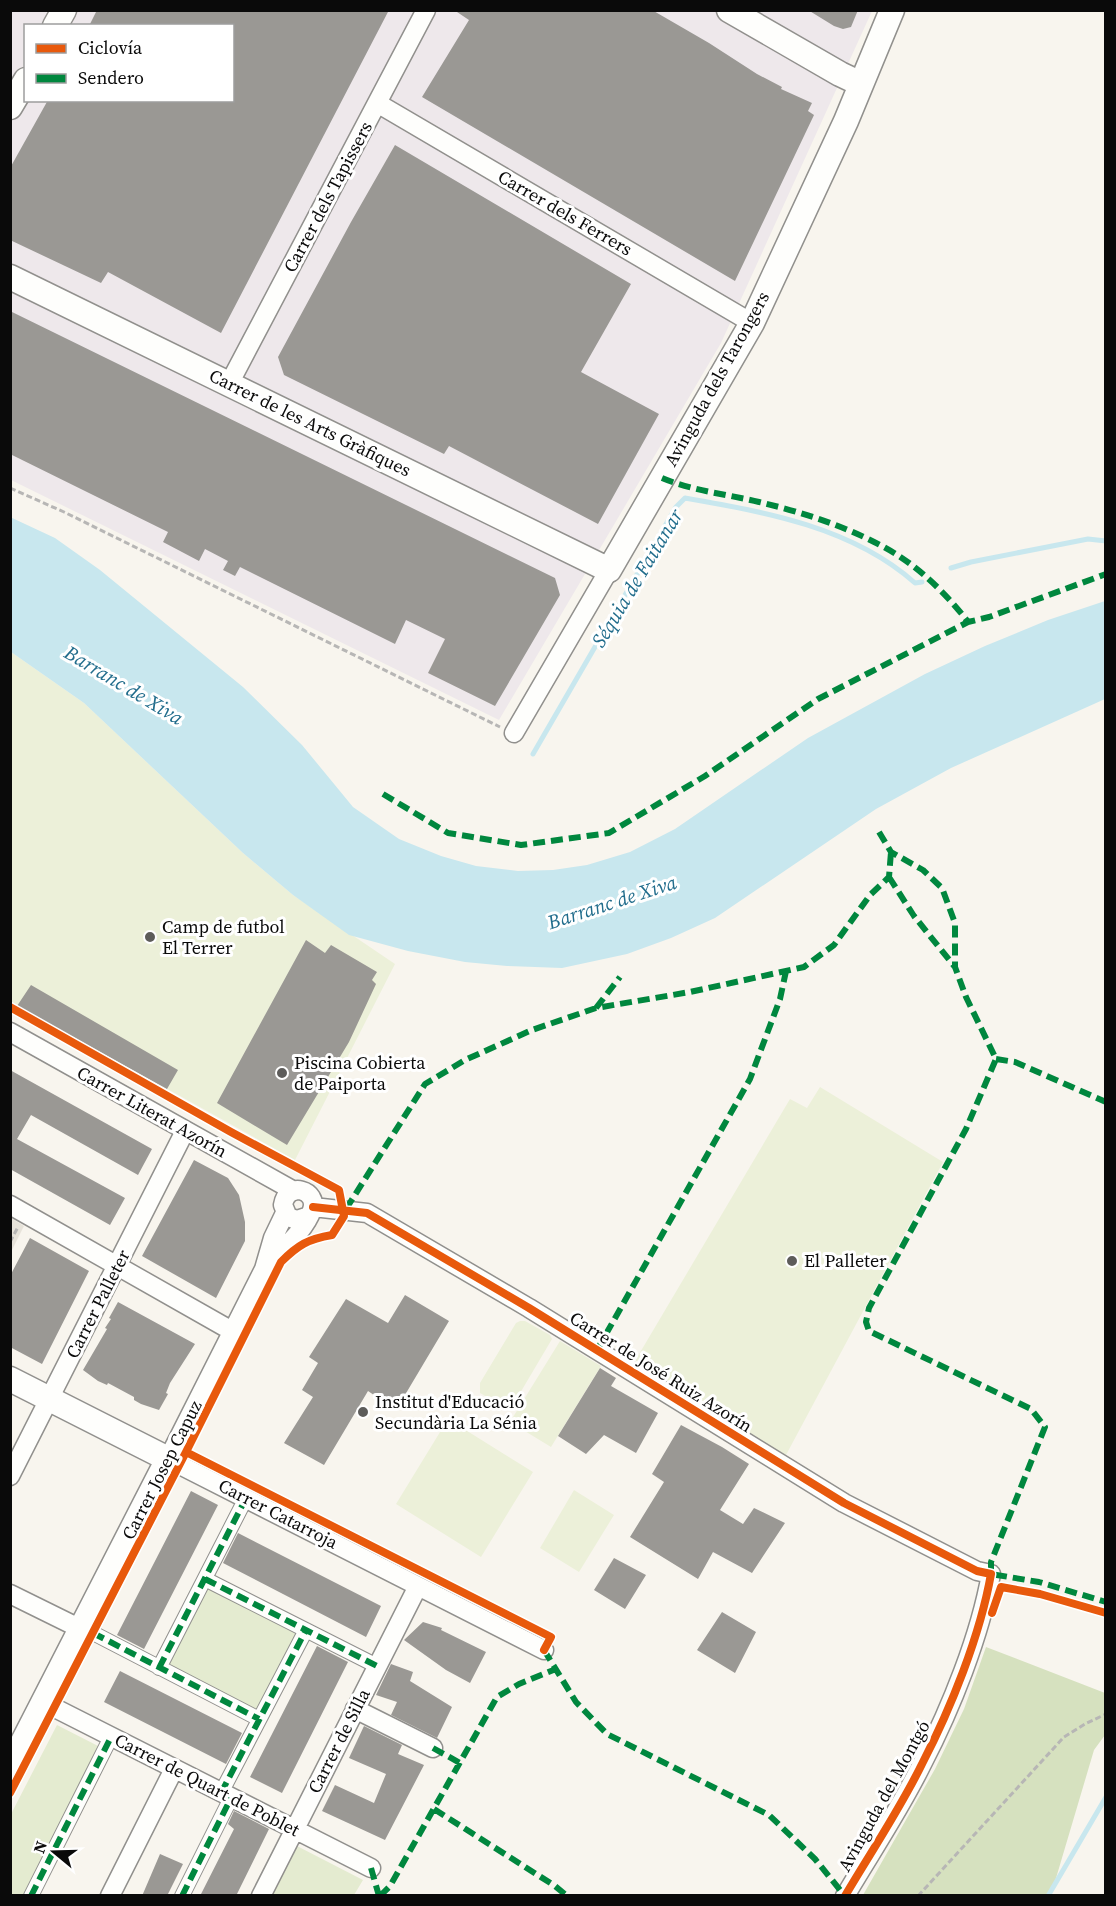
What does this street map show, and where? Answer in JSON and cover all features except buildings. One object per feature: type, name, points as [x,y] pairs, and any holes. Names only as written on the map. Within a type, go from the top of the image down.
[{"type":"street","points":[[56,24],[64,10]]},
{"type":"street","name":"Carrer dels Tapissers","points":[[229,384],[426,10]]},
{"type":"street","points":[[729,10],[861,84]]},
{"type":"street","name":"Avinguda dels Tarongers","points":[[514,733],[752,323],[846,121],[892,10]]},
{"type":"street","points":[[10,107],[24,83]]},
{"type":"street","name":"Carrer dels Ferrers","points":[[377,104],[752,323]]},
{"type":"street","name":"Carrer de les Arts Gràfiques","points":[[10,277],[609,570]]},
{"type":"street","name":"Carrer Literat Azorín","points":[[10,1032],[294,1191]]},
{"type":"street","name":"Carrer Palleter","points":[[10,1476],[185,1131]]},
{"type":"street","points":[[299,1190],[308,1194],[313,1202],[311,1211],[297,1220],[285,1213],[286,1196],[299,1190]]},
{"type":"street","points":[[10,1205],[232,1331]]},
{"type":"street","name":"Carrer Josep Capuz","points":[[264,1269],[302,1227],[311,1211]]},
{"type":"street","name":"Carrer de José Ruiz Azorín","points":[[311,1211],[367,1213],[529,1308],[844,1503],[977,1571],[991,1574]]},
{"type":"street","name":"Carrer Josep Capuz","points":[[10,1767],[43,1702],[87,1631],[168,1459],[264,1269],[273,1238],[285,1213]]},
{"type":"street","name":"Carrer Catarroja","points":[[10,1378],[544,1650]]},
{"type":"street","points":[[159,1668],[246,1498]]},
{"type":"street","name":"Avinguda del Montgó","points":[[845,1896],[922,1766],[946,1713],[985,1607],[991,1574]]},
{"type":"street","points":[[205,1579],[377,1666]]},
{"type":"street","name":"Carrer de Silla","points":[[261,1896],[418,1586]]},
{"type":"street","points":[[10,1594],[259,1719]]},
{"type":"street","points":[[182,1896],[259,1719],[306,1630]]},
{"type":"street","name":"Carrer de Quart de Poblet","points":[[43,1702],[371,1868]]},
{"type":"street","points":[[355,1709],[433,1748]]},
{"type":"street","points":[[31,1896],[111,1737]]},
{"type":"street","points":[[110,1896],[174,1769]]},
{"type":"path","points":[[10,488],[64,512],[514,733]]},
{"type":"path","points":[[10,1242],[21,1222]]},
{"type":"path","points":[[918,1896],[1064,1737],[1106,1714]]},
{"type":"shaded area","points":[[10,11],[872,11],[721,343],[499,720],[11,480]]},
{"type":"shaded area","points":[[11,1218],[24,1226],[11,1252]]},
{"type":"green space","points":[[11,652],[84,703],[243,853],[293,895],[395,964],[295,1160],[11,1002]]},
{"type":"green space","name":"El Palleter","points":[[820,1087],[943,1162],[786,1455],[778,1450],[771,1453],[643,1373],[642,1367],[635,1361],[790,1099],[807,1108]]},
{"type":"green space","points":[[525,1321],[550,1335],[552,1339],[513,1405],[505,1406],[480,1393],[480,1383],[516,1323]]},
{"type":"green space","points":[[560,1341],[601,1366],[551,1447],[510,1422]]},
{"type":"green space","points":[[448,1419],[533,1472],[481,1557],[396,1504]]},
{"type":"green space","points":[[574,1490],[614,1515],[579,1572],[540,1548]]},
{"type":"green space","points":[[206,1583],[300,1631],[258,1715],[164,1667]]},
{"type":"green space","points":[[986,1647],[1105,1693],[1105,1735],[1094,1750],[1051,1895],[863,1895],[935,1769],[964,1709]]},
{"type":"green space","points":[[57,1725],[102,1748],[27,1895],[11,1895],[10,1816]]},
{"type":"green space","points":[[297,1846],[363,1880],[354,1895],[272,1895]]},
{"type":"water","name":"Barranc de Xiva","points":[[10,517],[55,538],[100,570],[243,687],[302,745],[353,807],[399,839],[441,856],[476,866],[518,871],[553,870],[587,865],[630,852],[675,829],[808,738],[925,674],[1048,620],[1105,601],[1105,699],[951,768],[876,809],[715,918],[671,938],[627,954],[562,968],[465,962],[408,951],[349,935],[293,895],[243,853],[84,703],[11,652]]},
{"type":"waterway","name":"Séquia de Faitanar","points":[[533,754],[676,507],[685,498],[776,516],[836,535],[864,548],[915,583],[922,582]]},
{"type":"waterway","name":"Séquia de Faitanar","points":[[951,568],[1088,539],[1106,541]]},
{"type":"waterway","points":[[1048,1896],[1106,1797]]},
{"type":"marked path","points":[[662,478],[698,489],[795,511],[866,538],[899,556],[928,578],[968,622],[989,617],[1106,574]]},
{"type":"marked path","points":[[383,794],[448,833],[521,845],[609,833],[705,776],[818,699],[968,622]]},
{"type":"marked path","points":[[879,832],[891,852],[923,870],[942,888],[955,923],[955,967],[966,997],[996,1059],[966,1129],[869,1308],[866,1322],[869,1331],[1031,1409],[1045,1427],[991,1562],[991,1574],[1039,1582],[1106,1602]]},
{"type":"marked path","points":[[346,1209],[425,1084],[465,1060],[532,1030],[596,1008],[690,992],[804,967],[834,945],[870,895],[889,877],[891,852]]},
{"type":"marked path","points":[[889,877],[914,916],[955,967]]},
{"type":"marked path","points":[[597,1350],[750,1079],[780,999],[786,971]]},
{"type":"marked path","points":[[596,1008],[620,977]]},
{"type":"marked path","points":[[996,1059],[1015,1062],[1106,1102]]},
{"type":"marked path","points":[[159,1668],[246,1498]]},
{"type":"marked path","points":[[205,1579],[377,1666]]},
{"type":"marked path","points":[[221,1793],[306,1630]]},
{"type":"marked path","points":[[93,1633],[259,1719]]},
{"type":"marked path","points":[[544,1650],[576,1702],[607,1734],[769,1815],[815,1859],[845,1896]]},
{"type":"marked path","points":[[380,1896],[390,1886],[497,1697],[519,1684],[556,1669]]},
{"type":"marked path","points":[[31,1896],[111,1737]]},
{"type":"marked path","points":[[433,1748],[460,1763]]},
{"type":"marked path","points":[[182,1896],[231,1798]]},
{"type":"marked path","points":[[434,1809],[567,1896]]},
{"type":"marked path","points":[[371,1868],[379,1896]]},
{"type":"cycle path","points":[[10,1007],[231,1132],[339,1190],[344,1216],[332,1235],[304,1244],[281,1262],[10,1793]]},
{"type":"cycle path","points":[[313,1207],[367,1213],[529,1308],[844,1503],[977,1571],[991,1574],[972,1647],[943,1719],[904,1797],[845,1896]]},
{"type":"cycle path","points":[[186,1452],[551,1637],[544,1650]]},
{"type":"cycle path","points":[[992,1613],[1001,1587],[1040,1594],[1106,1613]]},
{"type":"place","name":"Camp de futbol El Terrer","points":[[150,937]]},
{"type":"place","name":"Piscina Cobierta de Paiporta","points":[[282,1073]]},
{"type":"place","name":"El Palleter","points":[[792,1261]]},
{"type":"place","name":"Institut d'Educació Secundària La Sénia","points":[[363,1412]]}]
